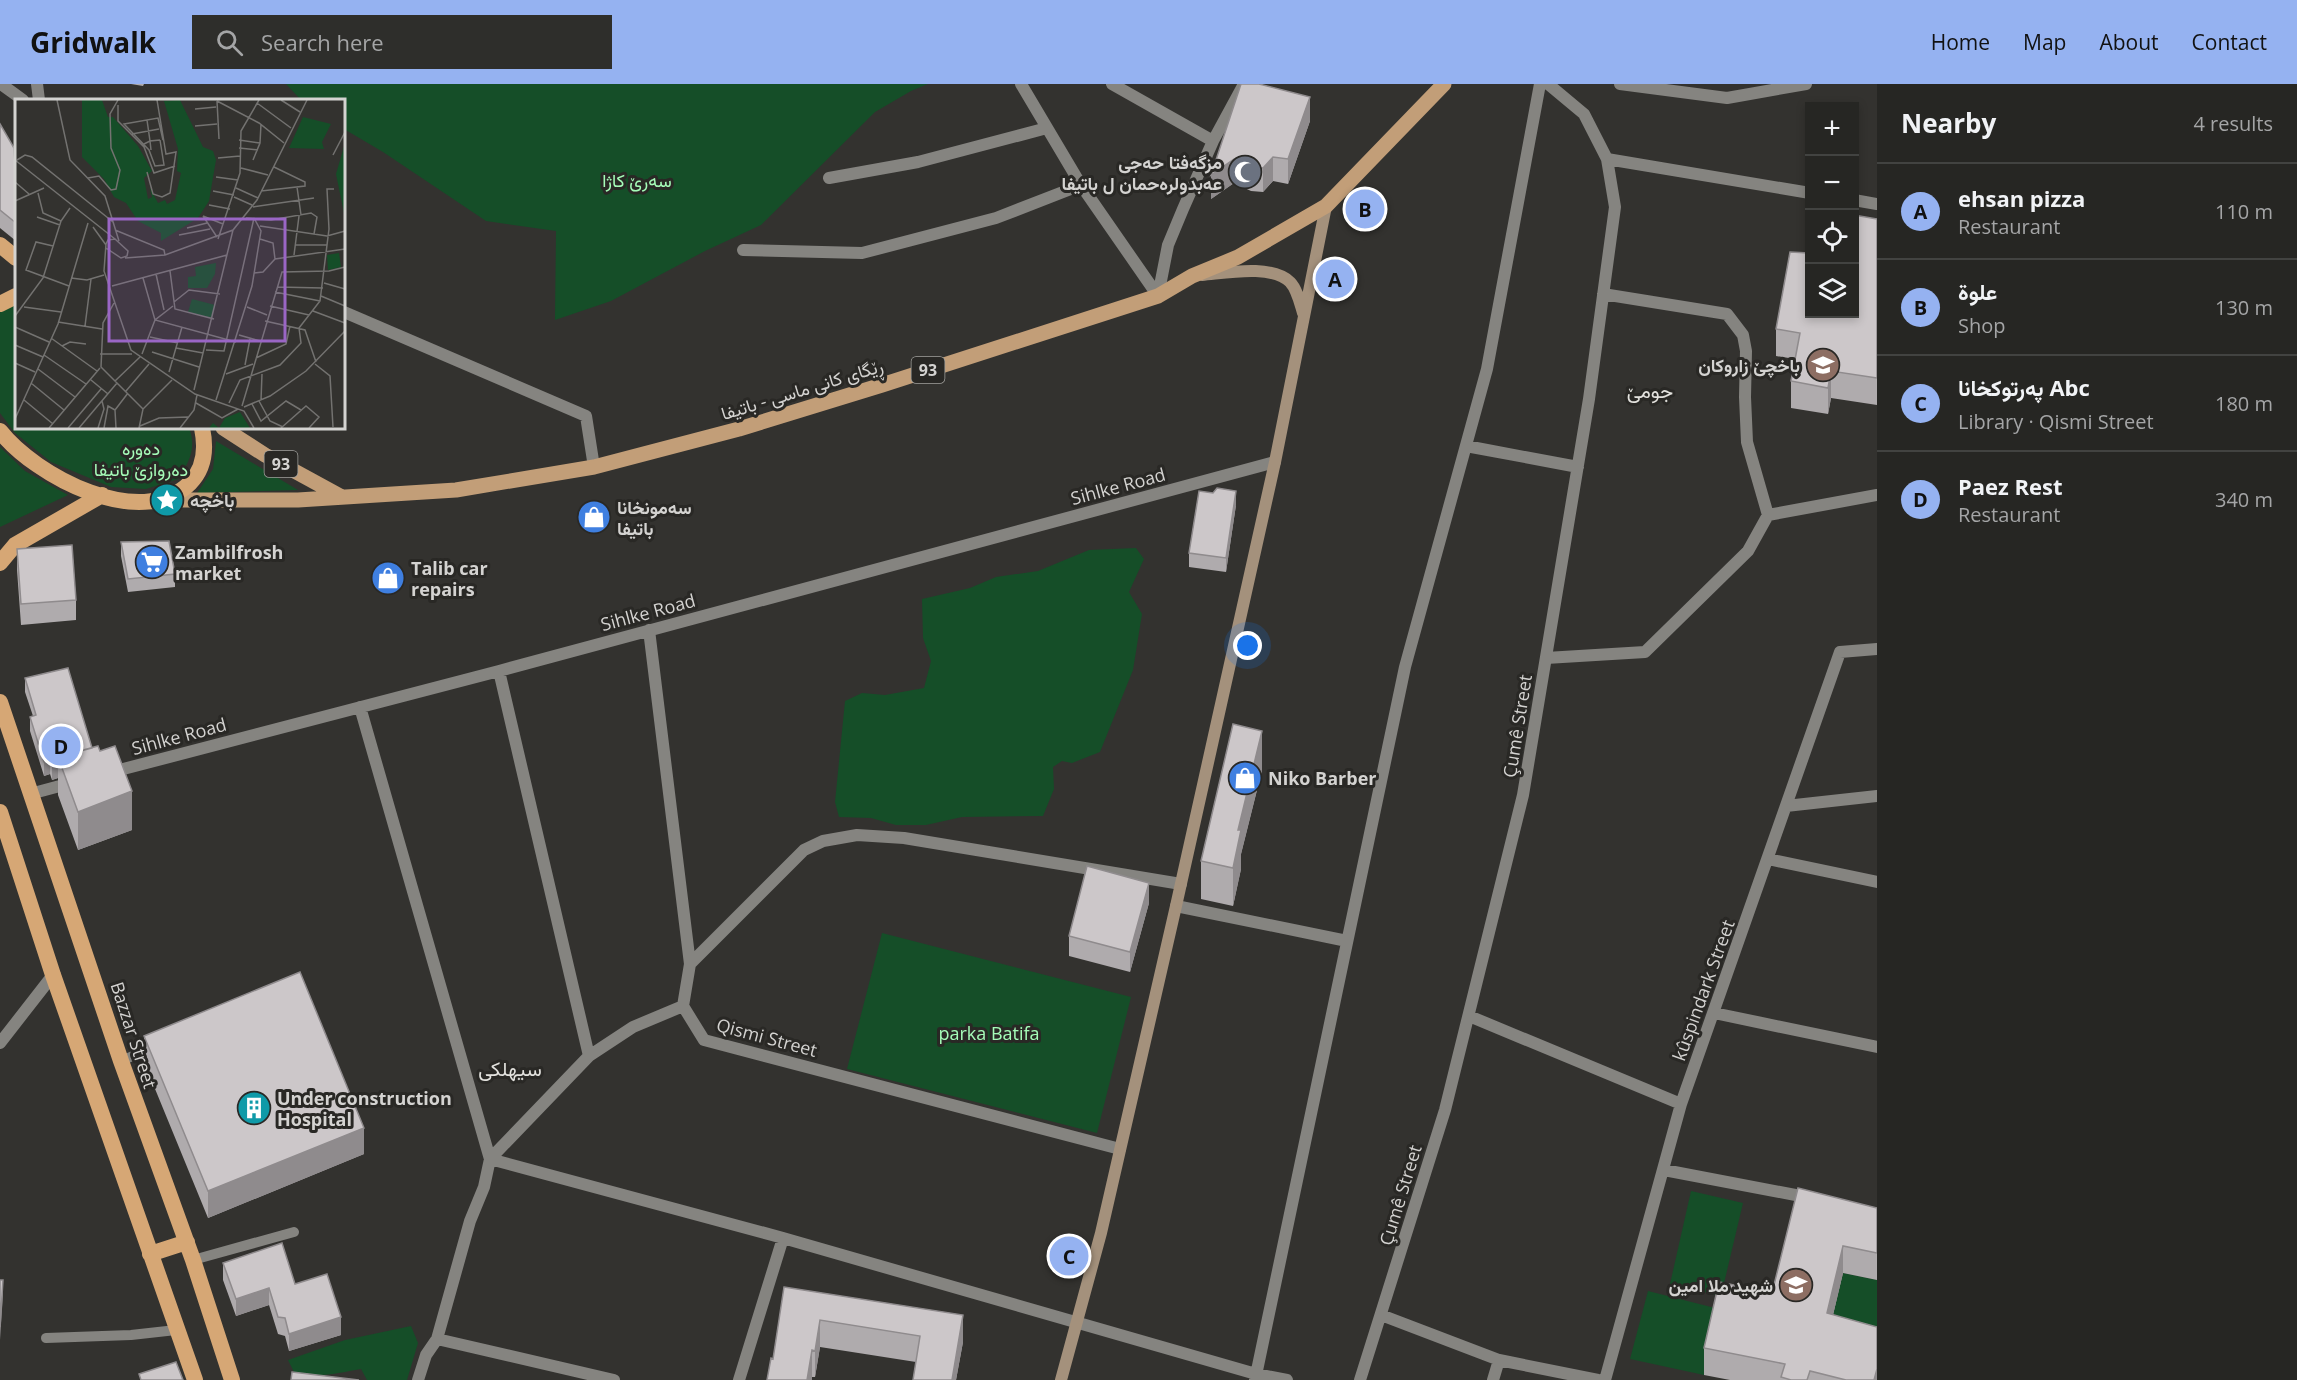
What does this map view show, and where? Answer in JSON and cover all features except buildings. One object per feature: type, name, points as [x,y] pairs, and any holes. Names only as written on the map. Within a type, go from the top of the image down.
[{"type":"highway","points":[[0,304],[15,296]]},
{"type":"highway","points":[[0,431],[20,452],[58,478],[102,495],[135,502],[164,501],[181,492],[195,479],[203,461],[205,442],[202,429]]},
{"type":"highway","points":[[0,563],[15,545],[102,495]]},
{"type":"highway","name":"Bazzar Street","points":[[0,702],[122,1061],[187,1242],[232,1380]]},
{"type":"highway","points":[[0,812],[5,841],[195,1380]]},
{"type":"highway","points":[[150,1254],[187,1242]]},
{"type":"main road","name":"ڕێگای کانی ماسی - باتيفا","points":[[164,501],[253,501],[456,490],[594,467],[750,426],[1158,296],[1192,276],[1238,257],[1326,206],[1444,84]]},
{"type":"main road","points":[[1060,1380],[1101,1233],[1181,884],[1275,462],[1326,206]]},
{"type":"main road","points":[[1192,276],[1242,271],[1274,273],[1290,283],[1299,300],[1304,317]]},
{"type":"main road","name":"93","points":[[225,429],[342,497]]},
{"type":"street","points":[[1,84],[22,99]]},
{"type":"street","points":[[37,84],[39,99]]},
{"type":"street","points":[[1021,84],[1081,185],[1158,296]]},
{"type":"street","points":[[1112,84],[1126,87],[1213,141]]},
{"type":"street","points":[[1158,296],[1168,245],[1213,141],[1244,84]]},
{"type":"street","points":[[1256,1377],[1405,667],[1487,369],[1540,84]]},
{"type":"street","name":"Çumê Street","points":[[1360,1380],[1445,1110],[1523,795],[1578,467],[1615,207],[1607,159],[1584,114],[1548,84]]},
{"type":"street","points":[[1620,84],[1727,98],[1806,84]]},
{"type":"street","points":[[829,178],[918,162],[1047,128]]},
{"type":"street","points":[[1607,159],[1805,192]]},
{"type":"street","points":[[743,250],[862,253],[996,218],[1081,185]]},
{"type":"street","points":[[1859,201],[1877,204]]},
{"type":"street","points":[[1546,658],[1645,652],[1748,551],[1768,514],[1747,442],[1746,351],[1743,335],[1727,314],[1603,294]]},
{"type":"street","points":[[345,312],[586,416],[594,467]]},
{"type":"street","points":[[1466,446],[1578,467]]},
{"type":"street","name":"Sihlke Road","points":[[30,794],[500,671],[1275,462]]},
{"type":"street","points":[[1768,514],[1877,495]]},
{"type":"street","points":[[490,1159],[589,1056],[633,1027],[683,1006],[690,964],[649,630]]},
{"type":"street","name":"kûspindark Street","points":[[1605,1380],[1681,1104],[1840,652],[1877,649]]},
{"type":"street","points":[[500,671],[589,1056]]},
{"type":"street","points":[[360,706],[490,1159],[484,1187],[470,1221],[437,1339],[426,1355],[418,1380]]},
{"type":"street","points":[[1786,806],[1877,796]]},
{"type":"street","points":[[690,964],[804,850],[823,841],[857,835],[904,838],[1181,884]]},
{"type":"street","points":[[1768,859],[1877,882]]},
{"type":"street","points":[[1176,906],[1347,941]]},
{"type":"street","points":[[0,1043],[53,975]]},
{"type":"street","name":"Qismi Street","points":[[683,1006],[704,1040],[1120,1149]]},
{"type":"street","points":[[1714,1013],[1877,1047]]},
{"type":"street","points":[[1469,1016],[1681,1104]]},
{"type":"street","points":[[490,1159],[1029,1307],[1256,1377],[1287,1380]]},
{"type":"street","points":[[1664,1170],[1821,1200]]},
{"type":"street","points":[[739,1380],[783,1238]]},
{"type":"street","points":[[1381,1315],[1498,1360],[1598,1380]]},
{"type":"street","points":[[437,1339],[614,1380]]},
{"type":"street","points":[[1494,1380],[1498,1360]]},
{"type":"lane","points":[[122,1061],[164,1042]]},
{"type":"lane","points":[[193,1260],[294,1232]]},
{"type":"lane","points":[[46,1338],[131,1335],[176,1330]]},
{"type":"green space","name":"سەرێ کاژا","points":[[286,84],[928,84],[875,112],[761,225],[705,251],[611,301],[555,320],[556,231],[486,221],[383,152],[345,130],[345,99],[300,99]]},
{"type":"green space","name":"ده‌وره‌ ده‌روازێ باتيفا","points":[[15,304],[15,429],[189,429],[192,442],[191,455],[178,479],[146,489],[111,487],[51,462],[15,433],[0,413],[0,312]]},
{"type":"green space","points":[[216,441],[298,490],[197,493],[213,469]]},
{"type":"green space","points":[[0,447],[25,471],[68,495],[0,527]]},
{"type":"green space","points":[[1136,548],[1144,559],[1129,592],[1142,614],[1133,670],[1100,752],[1072,763],[1062,761],[1053,767],[1054,789],[1043,816],[962,817],[926,825],[896,825],[871,818],[839,817],[835,802],[845,701],[862,693],[885,695],[924,688],[931,661],[923,638],[922,599],[970,588],[996,577],[1038,571],[1089,550]]},
{"type":"green space","name":"parka Batifa","points":[[882,933],[1131,997],[1097,1133],[847,1069]]},
{"type":"green space","points":[[1691,1191],[1743,1203],[1721,1296],[1670,1284]]},
{"type":"green space","points":[[1843,1273],[1877,1280],[1877,1353],[1827,1340]]},
{"type":"green space","points":[[1648,1291],[1719,1309],[1704,1375],[1630,1359]]},
{"type":"green space","points":[[411,1326],[418,1343],[407,1380],[367,1380],[361,1369],[328,1375],[303,1374],[294,1372],[288,1360],[345,1340]]},
{"type":"place","name":"مزگەفتا حەجی عەبدولرەحمان ل باتیفا","points":[[1245,172]]},
{"type":"place","name":"علوة","points":[[1365,209]]},
{"type":"place","name":"ehsan pizza","points":[[1335,279]]},
{"type":"place","name":"باخچێ زاروکان","points":[[1823,365]]},
{"type":"place","name":"باخچە","points":[[167,500]]},
{"type":"place","name":"سه‌مونخانا باتيفا","points":[[594,517]]},
{"type":"place","name":"Zambilfrosh market","points":[[152,562]]},
{"type":"place","name":"Talib car repairs","points":[[388,578]]},
{"type":"place","name":"Paez Rest","points":[[61,746]]},
{"type":"place","name":"Niko Barber","points":[[1245,778]]},
{"type":"place","name":"Under construction Hospital","points":[[254,1108]]},
{"type":"place","name":"په‌رتوكخانا Abc","points":[[1069,1256]]},
{"type":"place","name":"شهيد ملا امين","points":[[1796,1285]]},
{"type":"district","name":"جومێ","points":[[1650,390]]},
{"type":"district","name":"سيهلكى","points":[[510,1068]]}]
